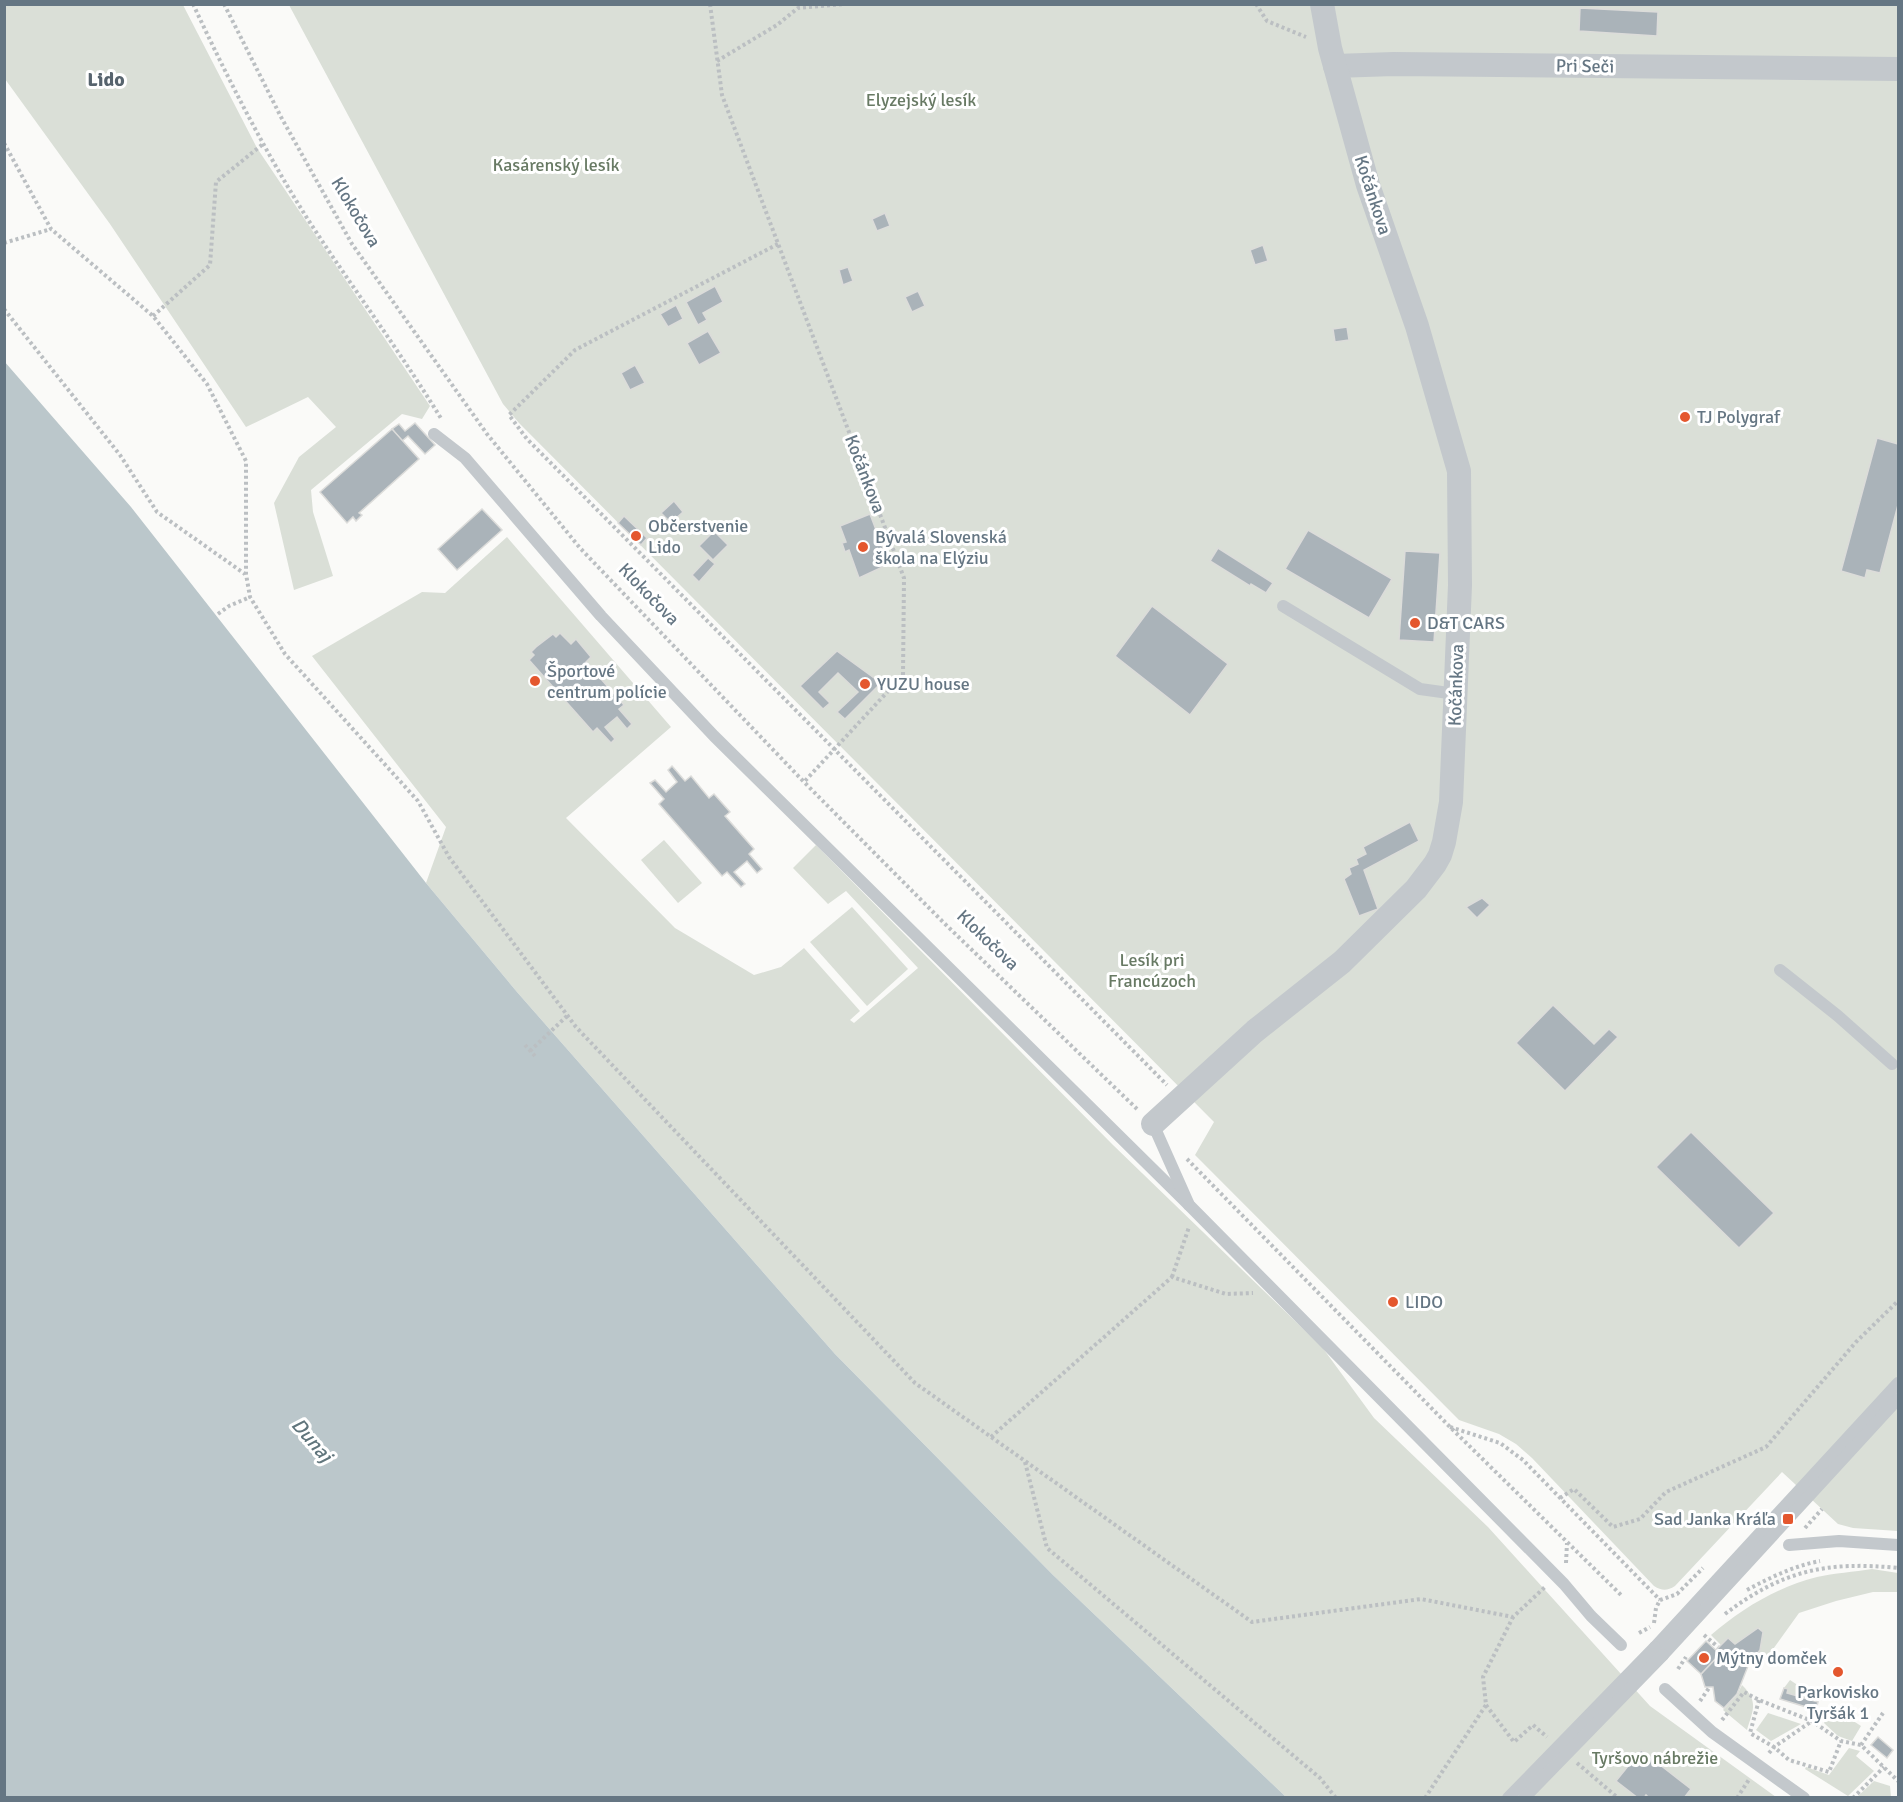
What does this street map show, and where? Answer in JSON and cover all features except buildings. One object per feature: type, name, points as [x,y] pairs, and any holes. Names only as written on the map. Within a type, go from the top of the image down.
[{"type":"street","points":[[1322,4],[1333,57]]},
{"type":"street","name":"Pri Seči","points":[[1333,57],[1394,64],[1899,69]]},
{"type":"street","name":"Kočánkova","points":[[1153,1124],[1255,1031],[1342,963],[1416,889],[1435,864],[1444,843],[1451,802],[1460,585],[1459,471],[1417,326],[1368,185],[1333,57]]},
{"type":"lane","points":[[434,434],[465,458],[601,616],[714,736],[1277,1292],[1621,1645]]},
{"type":"lane","points":[[1283,606],[1420,689],[1456,694]]},
{"type":"lane","points":[[1780,970],[1838,1016],[1892,1064]]},
{"type":"lane","points":[[1153,1124],[1192,1208]]},
{"type":"lane","points":[[1524,1797],[1805,1493],[1899,1383]]},
{"type":"lane","points":[[1805,1493],[1899,1399]]},
{"type":"lane","points":[[1789,1545],[1839,1541],[1899,1545]]},
{"type":"lane","points":[[1508,1797],[1659,1651]]},
{"type":"lane","points":[[1665,1689],[1712,1732],[1804,1797]]},
{"type":"path","points":[[193,4],[228,78],[306,216],[369,312],[421,385],[443,422]]},
{"type":"path","name":"Klokočova","points":[[224,4],[280,117],[352,244],[487,434],[580,548],[804,782],[943,922],[1153,1124]]},
{"type":"path","name":"Kočánkova","points":[[710,4],[722,95],[904,578],[903,675],[804,782]]},
{"type":"path","points":[[717,61],[777,25],[798,8],[846,4]]},
{"type":"path","points":[[1256,4],[1267,21],[1333,57]]},
{"type":"path","points":[[4,143],[51,229],[153,316],[207,384],[246,461],[246,574],[250,597],[285,654],[418,801],[449,858],[576,1027],[915,1383],[1252,1622],[1420,1599],[1513,1617]]},
{"type":"path","points":[[153,316],[210,265],[216,182],[264,144]]},
{"type":"path","points":[[4,243],[51,229]]},
{"type":"path","points":[[778,244],[575,350],[509,415],[527,439],[1166,1083],[1176,1102]]},
{"type":"path","points":[[4,309],[120,455],[157,512],[246,574]]},
{"type":"path","points":[[218,614],[229,606],[250,597]]},
{"type":"path","points":[[530,1051],[568,1015]]},
{"type":"path","points":[[525,1045],[535,1056]]},
{"type":"path","points":[[1186,1158],[1449,1426],[1621,1595]]},
{"type":"path","points":[[991,1437],[1172,1277],[1192,1208]]},
{"type":"path","points":[[1172,1277],[1226,1294],[1277,1292]]},
{"type":"path","points":[[1560,1498],[1574,1489],[1613,1527],[1640,1520],[1666,1492],[1766,1447],[1856,1342],[1899,1301]]},
{"type":"path","points":[[1449,1426],[1500,1443],[1522,1460],[1660,1600],[1656,1608],[1654,1626]]},
{"type":"path","points":[[1025,1461],[1047,1548],[1320,1778],[1336,1797]]},
{"type":"path","points":[[1746,1590],[1774,1575],[1806,1563],[1829,1559]]},
{"type":"path","points":[[1728,1605],[1722,1613],[1770,1585],[1812,1570],[1842,1565],[1899,1568]]},
{"type":"path","points":[[1533,1725],[1514,1742],[1486,1705],[1483,1677],[1513,1617],[1556,1576]]},
{"type":"path","points":[[1699,1634],[1706,1627]]},
{"type":"path","points":[[1704,1635],[1718,1647]]},
{"type":"path","points":[[1678,1669],[1688,1652]]},
{"type":"path","points":[[1712,1732],[1744,1692],[1812,1721],[1841,1741],[1861,1745],[1899,1781]]},
{"type":"path","points":[[1759,1700],[1750,1733],[1774,1747],[1789,1760],[1829,1772],[1841,1741]]},
{"type":"path","points":[[1425,1797],[1486,1705]]},
{"type":"path","points":[[1861,1745],[1883,1713]]},
{"type":"path","points":[[1737,1797],[1774,1747],[1812,1721]]},
{"type":"path","points":[[1853,1797],[1884,1767]]},
{"type":"path","points":[[1590,1775],[1618,1797]]},
{"type":"green space","points":[[4,5],[183,5],[257,148],[430,406],[422,419],[402,414],[311,490],[313,512],[333,576],[294,590],[274,503],[299,457],[336,427],[308,397],[246,427],[110,224],[5,79]]},
{"type":"green space","points":[[289,5],[1898,5],[1898,1531],[1853,1528],[1838,1524],[1782,1472],[1675,1586],[1662,1590],[1654,1586],[1516,1444],[1499,1434],[1459,1420],[1195,1155],[1214,1122],[519,423],[503,404]]},
{"type":"green space","name":"Tyršovo nábrežie","points":[[507,537],[671,727],[566,818],[675,928],[754,975],[781,967],[804,948],[860,1011],[850,1020],[854,1023],[918,968],[846,891],[828,904],[793,868],[816,845],[1113,1145],[1322,1347],[1374,1418],[1488,1527],[1650,1706],[1776,1797],[1286,1797],[1053,1575],[835,1354],[517,992],[426,883],[446,827],[312,656],[422,592],[445,593]]},
{"type":"green space","points":[[664,840],[702,883],[678,903],[641,860]]},
{"type":"green space","points":[[852,907],[908,969],[867,1006],[810,942]]},
{"type":"green space","points":[[1872,1569],[1898,1573],[1898,1592],[1873,1592],[1799,1613],[1763,1663],[1754,1657],[1760,1650],[1763,1632],[1759,1628],[1735,1644],[1728,1639],[1721,1645],[1711,1635],[1747,1608],[1802,1581]]},
{"type":"green space","points":[[1790,1680],[1820,1700],[1818,1702],[1787,1693],[1788,1689],[1784,1688]]},
{"type":"green space","points":[[1742,1685],[1753,1701],[1753,1711],[1747,1730],[1723,1710],[1737,1695]]},
{"type":"green space","points":[[1832,1707],[1861,1726],[1852,1741],[1838,1736],[1824,1723]]},
{"type":"green space","points":[[1768,1713],[1801,1724],[1771,1741],[1756,1730]]},
{"type":"green space","points":[[1849,1748],[1860,1751],[1856,1756],[1874,1771],[1848,1796],[1805,1769],[1806,1767],[1829,1775]]},
{"type":"green space","points":[[1874,1781],[1890,1786],[1891,1797],[1857,1797]]},
{"type":"water","name":"Dunaj","points":[[4,361],[131,507],[426,883],[517,992],[835,1354],[1053,1575],[1286,1797],[5,1797]]},
{"type":"place","name":"TJ Polygraf","points":[[1685,417]]},
{"type":"place","name":"Občerstvenie Lido","points":[[636,536]]},
{"type":"place","name":"Bývalá Slovenská škola na Elýziu","points":[[863,547]]},
{"type":"place","name":"D&T CARS","points":[[1415,623]]},
{"type":"place","name":"Športové centrum polície","points":[[535,681]]},
{"type":"place","name":"YUZU house","points":[[865,684]]},
{"type":"place","name":"LIDO","points":[[1393,1302]]},
{"type":"place","name":"Sad Janka Kráľa","points":[[1788,1519]]},
{"type":"place","name":"Mýtny domček","points":[[1704,1658]]},
{"type":"place","name":"Parkovisko Tyršák 1","points":[[1838,1672]]},
{"type":"district","name":"Lido","points":[[106,79]]},
{"type":"park label","name":"Elyzejský lesík","points":[[921,100]]},
{"type":"park label","name":"Kasárenský lesík","points":[[556,165]]},
{"type":"park label","name":"Lesík pri Francúzoch","points":[[1152,970]]}]
